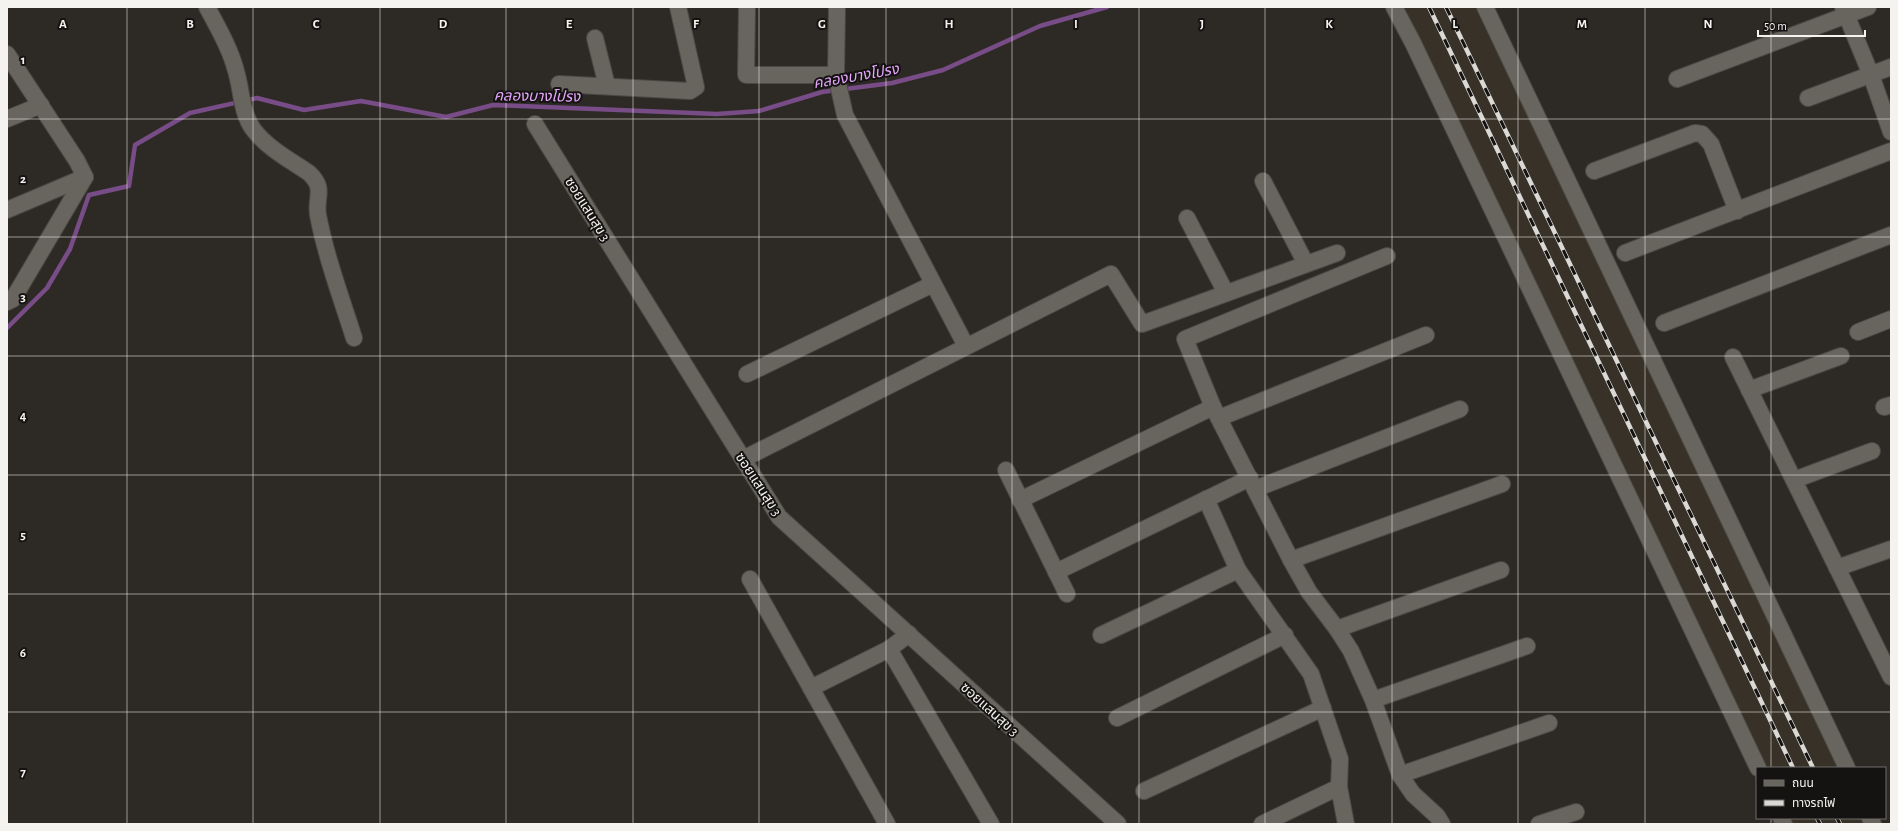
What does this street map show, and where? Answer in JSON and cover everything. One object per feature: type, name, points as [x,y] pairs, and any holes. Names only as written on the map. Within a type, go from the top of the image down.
[{"type":"street","points":[[207,7],[229,50],[237,73],[245,116],[263,141],[308,173],[315,179],[319,186],[318,212],[325,250],[354,338]]},
{"type":"street","points":[[559,84],[690,91],[696,87],[678,7]]},
{"type":"street","points":[[747,7],[746,74],[837,78]]},
{"type":"street","points":[[837,7],[837,78],[845,115],[966,346]]},
{"type":"street","points":[[1394,7],[1413,43],[1533,293],[1758,767]]},
{"type":"street","points":[[1485,7],[1847,767]]},
{"type":"street","points":[[1676,79],[1845,11],[1868,7]]},
{"type":"street","points":[[1845,11],[1871,74],[1891,132]]},
{"type":"street","points":[[595,38],[607,86]]},
{"type":"street","points":[[7,54],[77,161],[85,177]]},
{"type":"street","points":[[1808,98],[1891,67]]},
{"type":"street","points":[[7,119],[41,105]]},
{"type":"street","name":"ซอยแสนสุข 3","points":[[535,124],[779,517],[1118,824]]},
{"type":"street","points":[[1594,171],[1695,133],[1702,134],[1711,144],[1737,212]]},
{"type":"street","points":[[1625,254],[1737,212],[1891,151]]},
{"type":"street","points":[[7,210],[85,177]]},
{"type":"street","points":[[7,302],[13,299],[85,177]]},
{"type":"street","points":[[1263,181],[1306,264]]},
{"type":"street","points":[[1187,218],[1226,293]]},
{"type":"street","points":[[1664,323],[1891,235]]},
{"type":"street","points":[[743,459],[1111,274],[1142,324],[1337,253]]},
{"type":"street","points":[[1387,256],[1185,339],[1216,412],[1291,560],[1309,592],[1337,628],[1351,651],[1373,700],[1400,775],[1413,794],[1437,816],[1442,824]]},
{"type":"street","points":[[747,374],[934,284]]},
{"type":"street","points":[[1858,332],[1891,319]]},
{"type":"street","points":[[1020,500],[1216,412],[1426,335]]},
{"type":"street","points":[[1749,390],[1841,356]]},
{"type":"street","points":[[1733,357],[1891,677]]},
{"type":"street","points":[[1056,572],[1206,499],[1252,484],[1460,409]]},
{"type":"street","points":[[1794,480],[1872,451]]},
{"type":"street","points":[[1006,470],[1067,594]]},
{"type":"street","points":[[1291,560],[1502,484]]},
{"type":"street","points":[[1206,499],[1238,570],[1311,674],[1340,759],[1339,787],[1346,824]]},
{"type":"street","points":[[1837,568],[1891,548]]},
{"type":"street","points":[[1101,635],[1238,570]]},
{"type":"street","points":[[1337,628],[1501,570]]},
{"type":"street","points":[[750,579],[887,824]]},
{"type":"street","points":[[811,688],[889,649],[908,634]]},
{"type":"street","points":[[1118,718],[1285,635]]},
{"type":"street","points":[[1373,700],[1527,646]]},
{"type":"street","points":[[889,649],[991,824]]},
{"type":"street","points":[[1144,791],[1323,708]]},
{"type":"street","points":[[1400,775],[1548,722]]},
{"type":"street","points":[[1262,824],[1339,787]]},
{"type":"street","points":[[1539,824],[1576,812]]},
{"type":"shaded area","points":[[1398,7],[1475,7],[1841,767],[1764,767]]},
{"type":"shaded area","points":[[1788,819],[1865,819],[1867,824],[1790,824]]},
{"type":"waterway","name":"คลองบางโปรง","points":[[7,328],[47,288],[70,249],[89,195],[129,186],[135,145],[190,113],[257,98],[304,110],[361,101],[446,117],[493,105],[717,114],[759,111],[822,92],[892,83],[943,70],[1040,26],[1107,7]]},
{"type":"railway","points":[[1429,7],[1793,767]]},
{"type":"railway","points":[[1446,7],[1813,767]]},
{"type":"railway","points":[[1818,819],[1820,824]]},
{"type":"railway","points":[[1838,819],[1840,824]]}]
